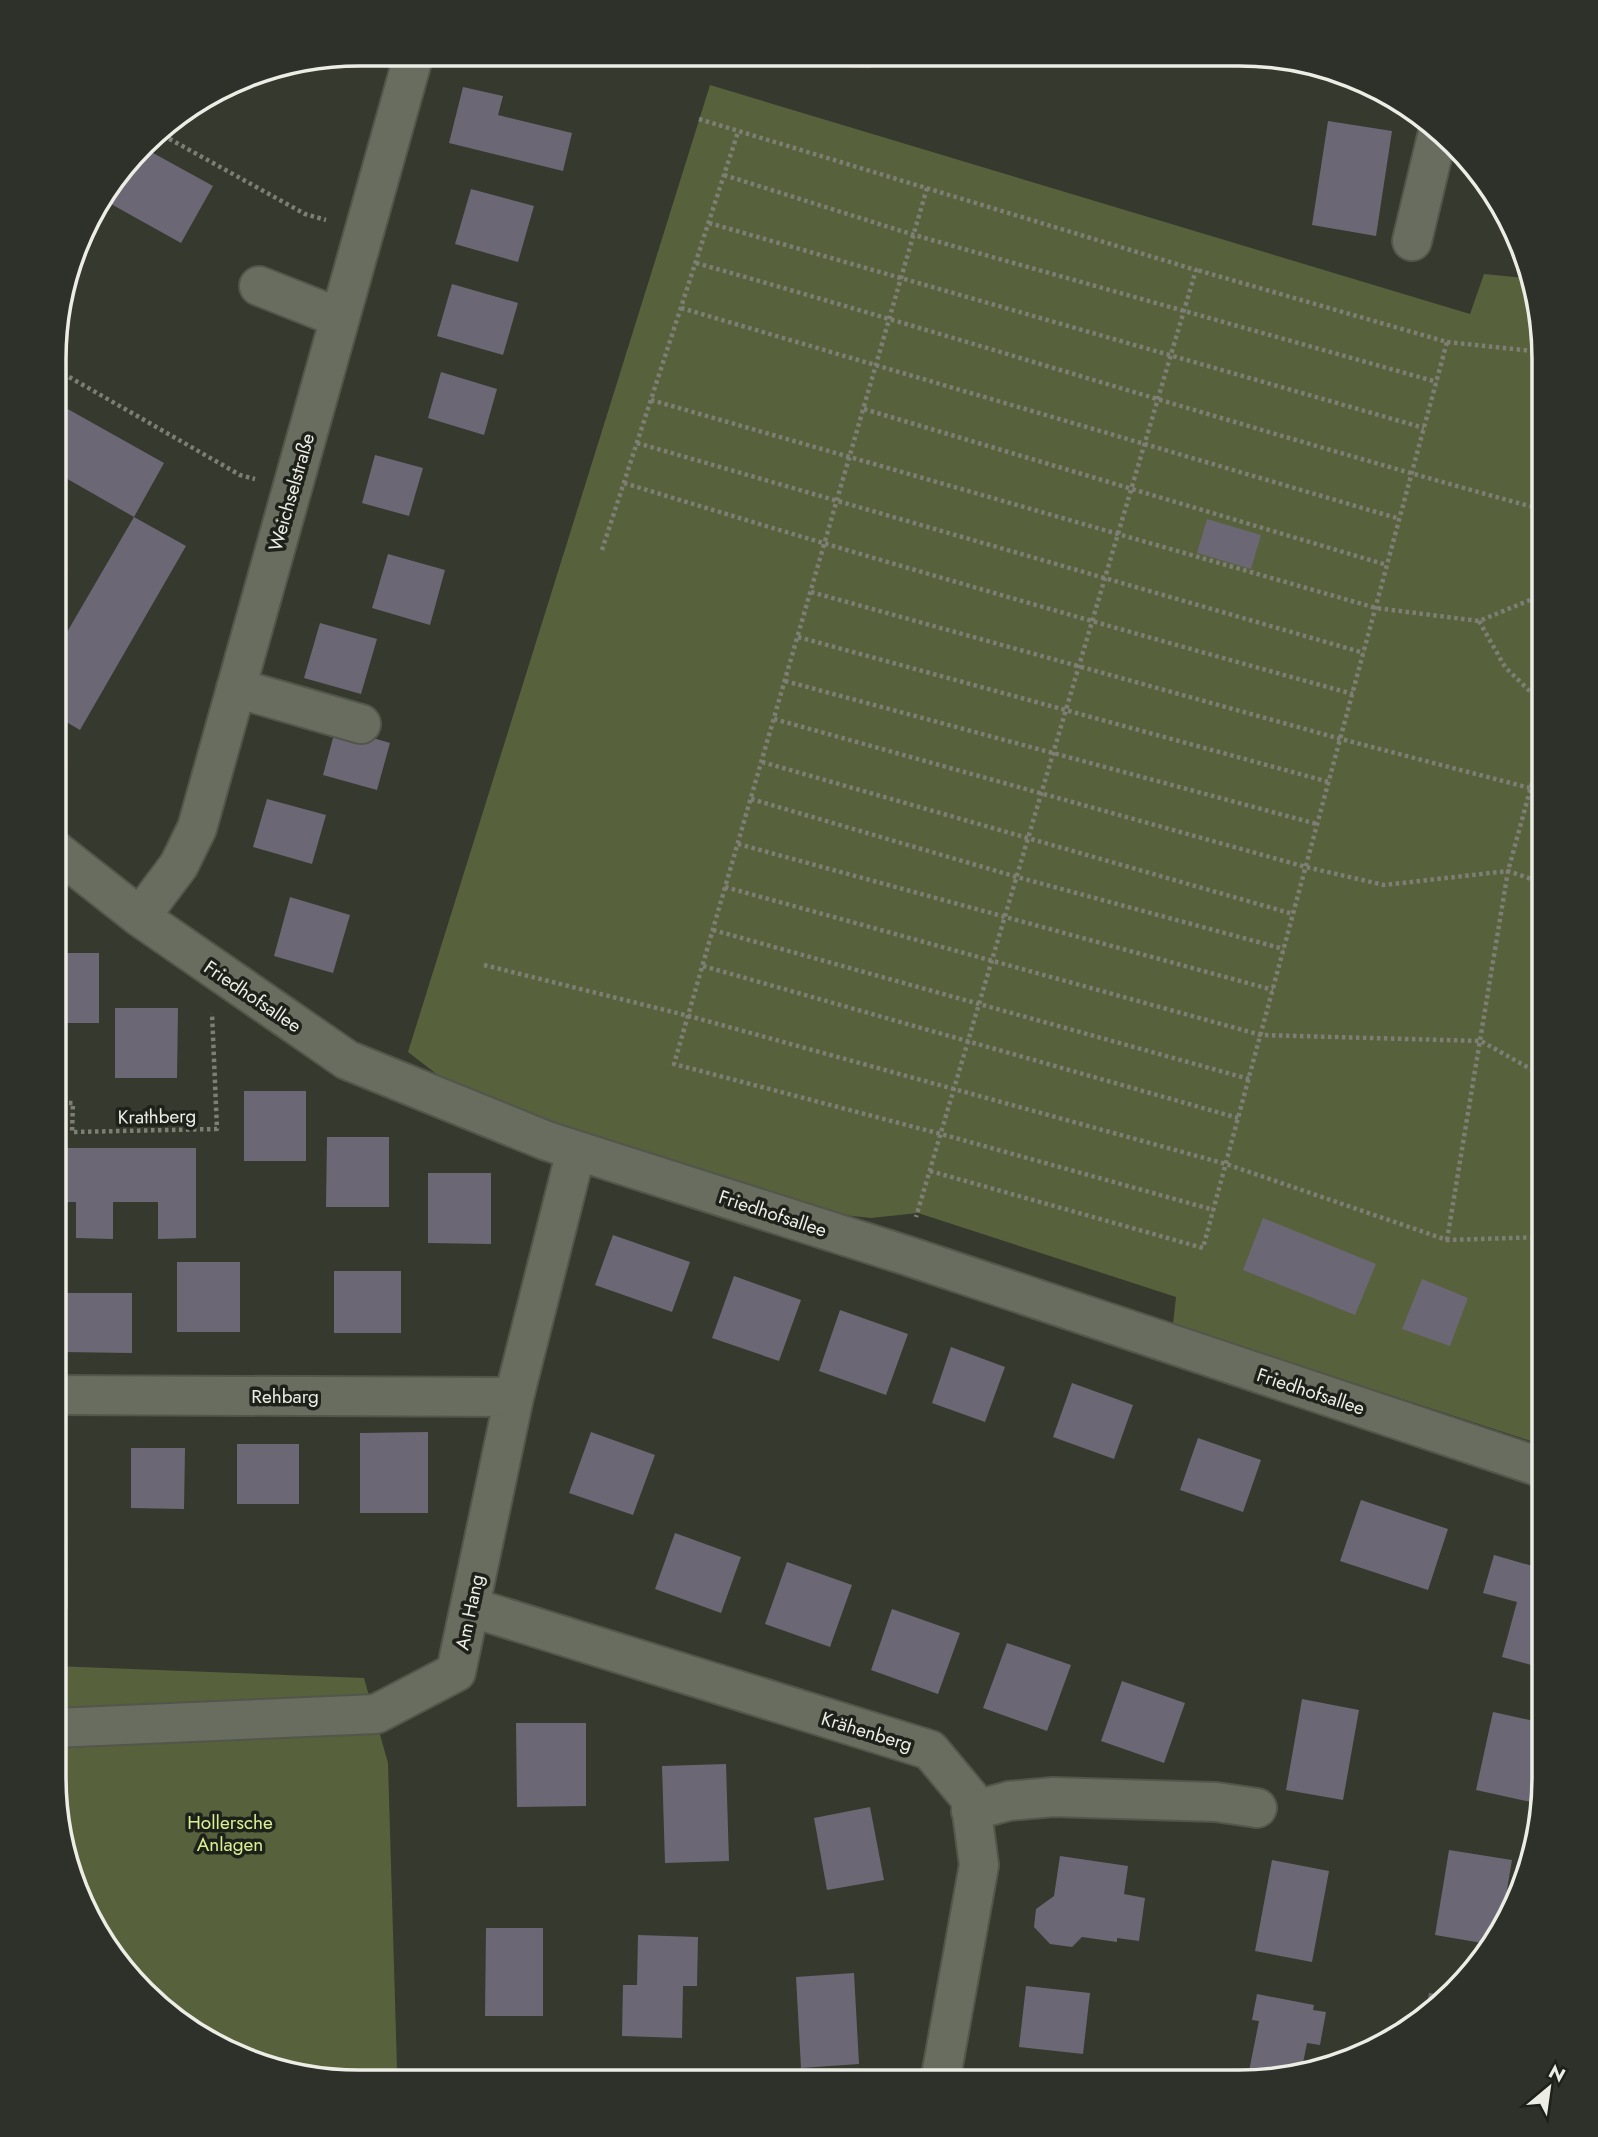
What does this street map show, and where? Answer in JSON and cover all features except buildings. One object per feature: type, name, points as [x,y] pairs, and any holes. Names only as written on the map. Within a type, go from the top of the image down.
[{"type":"street","name":"Weichselstraße","points":[[140,917],[179,865],[197,828],[411,66]]},
{"type":"street","points":[[1412,241],[1436,142]]},
{"type":"street","points":[[259,286],[340,318]]},
{"type":"street","points":[[236,688],[361,724]]},
{"type":"street","name":"Friedhofsallee","points":[[66,858],[140,917],[347,1060],[576,1151],[905,1255],[1532,1464]]},
{"type":"street","name":"Am Hang","points":[[66,1727],[376,1714],[456,1672],[514,1397],[576,1151]]},
{"type":"street","name":"Rehbarg","points":[[66,1395],[514,1397]]},
{"type":"street","name":"Krähenberg","points":[[470,1607],[930,1751],[970,1798],[979,1865],[942,2070]]},
{"type":"street","points":[[971,1811],[1009,1801],[1053,1797],[1216,1802],[1257,1808]]},
{"type":"path","points":[[699,119],[1196,270],[1447,342],[1532,351]]},
{"type":"path","points":[[602,550],[738,132]]},
{"type":"path","points":[[167,138],[305,214],[364,231]]},
{"type":"path","points":[[724,175],[914,235],[1437,382]]},
{"type":"path","points":[[927,188],[674,1064],[941,1134],[1214,1210]]},
{"type":"path","points":[[709,223],[1424,428]]},
{"type":"path","points":[[696,263],[1412,474],[1532,507]]},
{"type":"path","points":[[905,1255],[1196,270]]},
{"type":"path","points":[[681,308],[1400,519]]},
{"type":"path","points":[[930,1171],[1203,1248],[1447,342]]},
{"type":"path","points":[[66,375],[240,475],[292,490]]},
{"type":"path","points":[[651,400],[1376,608],[1479,621],[1532,599]]},
{"type":"path","points":[[864,409],[1387,565]]},
{"type":"path","points":[[637,443],[1364,653]]},
{"type":"path","points":[[624,483],[824,545],[1353,694]]},
{"type":"path","points":[[811,592],[1530,788]]},
{"type":"path","points":[[1479,621],[1505,667],[1532,693]]},
{"type":"path","points":[[798,637],[1329,782]]},
{"type":"path","points":[[785,681],[1317,824]]},
{"type":"path","points":[[774,719],[1306,867],[1384,885],[1508,871],[1532,879]]},
{"type":"path","points":[[762,762],[1293,914]]},
{"type":"path","points":[[1447,1240],[1508,871],[1532,781]]},
{"type":"path","points":[[751,799],[1017,877],[1284,949]]},
{"type":"path","points":[[738,844],[1273,990]]},
{"type":"path","points":[[725,887],[1261,1035],[1481,1041],[1532,1070]]},
{"type":"path","points":[[713,930],[1249,1079]]},
{"type":"path","points":[[484,965],[689,1016],[1226,1164],[1447,1240],[1532,1237]]},
{"type":"path","points":[[703,966],[1238,1118]]},
{"type":"path","name":"Krathberg","points":[[66,1103],[73,1103],[72,1132],[217,1129],[211,996],[223,976]]},
{"type":"green space","points":[[710,85],[1470,314],[1484,274],[1520,278],[1529,321],[1532,360],[1532,1441],[1173,1324],[1176,1297],[918,1213],[871,1218],[834,1214],[540,1118],[443,1079],[408,1052]]},
{"type":"green space","name":"Hollersche Anlagen","points":[[66,1666],[364,1678],[388,1763],[397,2068],[340,2070],[302,2065],[265,2055],[230,2040],[197,2021],[166,1998],[139,1971],[106,1924],[89,1890],[76,1853],[67,1797]]}]
